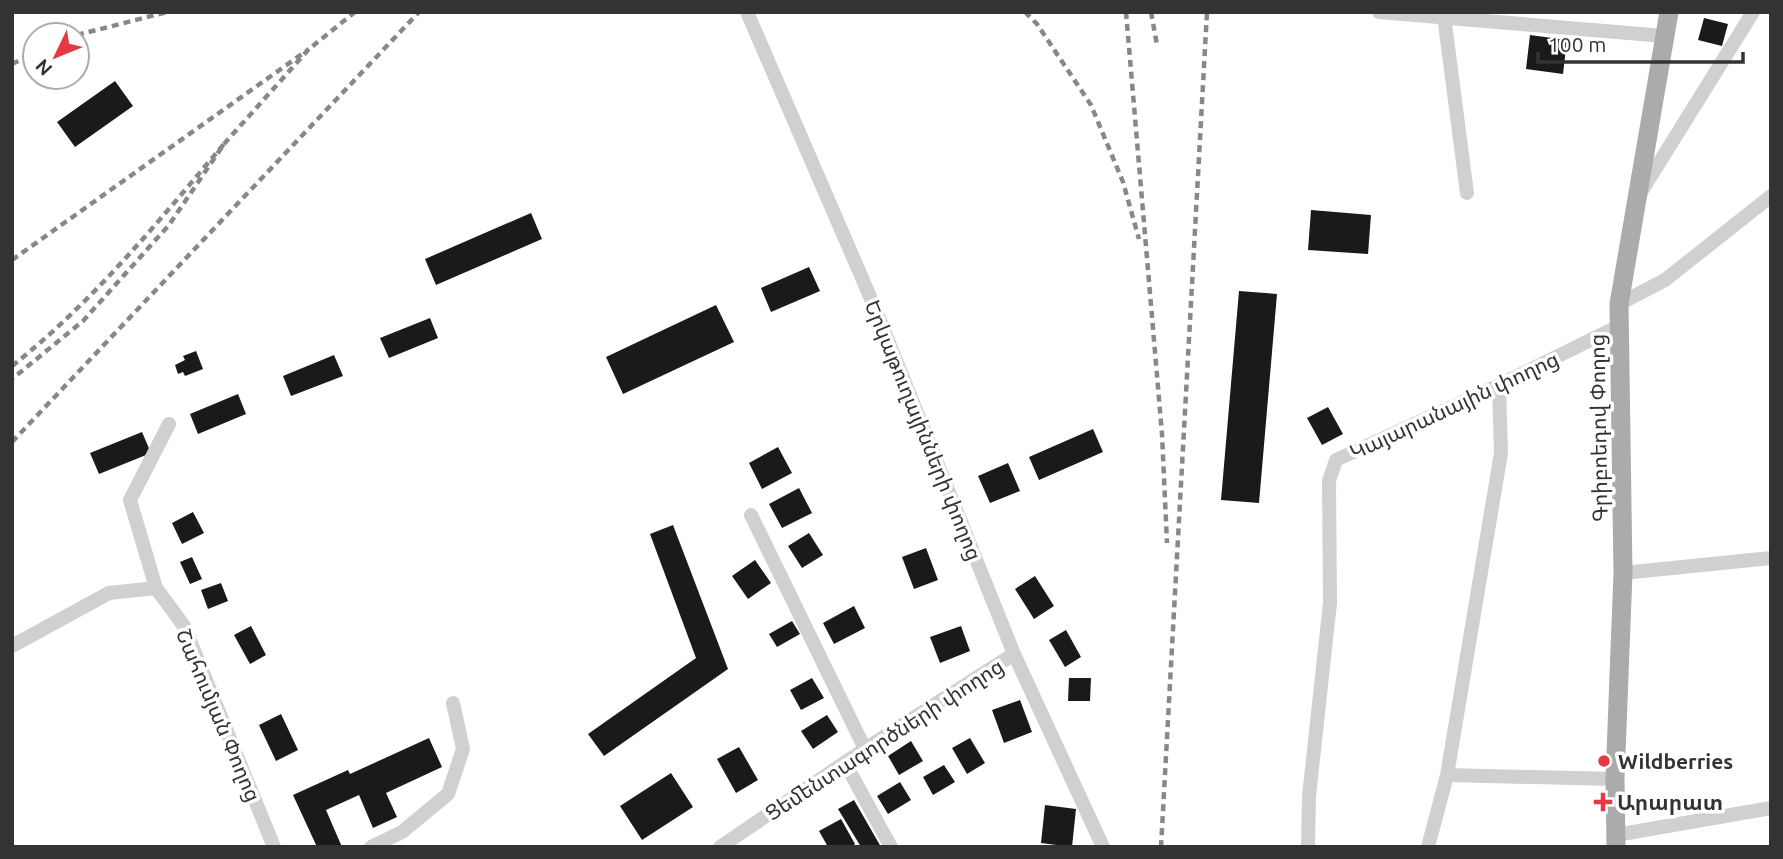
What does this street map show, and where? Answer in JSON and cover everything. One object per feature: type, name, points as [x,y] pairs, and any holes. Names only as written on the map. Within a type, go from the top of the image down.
[{"type":"main road","name":"Գրիբոեդով Փողոց","points":[[1616,841],[1615,779],[1623,573],[1619,304],[1669,12]]},
{"type":"street","name":"Երկաթուղայինների փողոց","points":[[747,12],[875,308],[1014,654],[1103,847]]},
{"type":"street","points":[[1378,12],[1664,36]]},
{"type":"street","points":[[1636,199],[1752,12]]},
{"type":"street","points":[[1444,16],[1466,193]]},
{"type":"street","points":[[1619,304],[1665,280],[1771,196]]},
{"type":"street","name":"Կայարանային փողոց","points":[[1308,847],[1310,796],[1329,603],[1329,481],[1336,460],[1619,326]]},
{"type":"street","points":[[1428,847],[1447,775],[1501,453],[1499,385]]},
{"type":"street","name":"Շահումյան Փողոց","points":[[169,424],[130,500],[156,588],[184,626],[274,847]]},
{"type":"street","points":[[751,515],[865,749]]},
{"type":"street","points":[[1623,573],[1771,558]]},
{"type":"street","points":[[12,646],[109,593],[156,588]]},
{"type":"street","name":"Ցեմենտագործների փողոց","points":[[720,847],[865,749],[1014,654]]},
{"type":"street","points":[[371,847],[402,832],[448,794],[463,749],[453,704]]},
{"type":"street","points":[[845,763],[891,847]]},
{"type":"street","points":[[1447,775],[1615,779]]},
{"type":"street","points":[[1616,841],[1771,808]]},
{"type":"building","points":[[1704,18],[1728,24],[1722,46],[1698,40]]},
{"type":"building","points":[[1530,35],[1567,40],[1563,74],[1526,69]]},
{"type":"building","points":[[115,81],[133,106],[75,147],[57,122]]},
{"type":"building","points":[[1311,210],[1371,215],[1368,254],[1308,250]]},
{"type":"building","points":[[531,213],[542,239],[436,285],[425,259]]},
{"type":"building","points":[[809,267],[820,291],[771,312],[761,288]]},
{"type":"building","points":[[1239,291],[1277,294],[1259,503],[1221,500]]},
{"type":"building","points":[[716,305],[734,342],[623,394],[606,357]]},
{"type":"building","points":[[430,318],[438,338],[389,358],[380,338]]},
{"type":"building","points":[[196,351],[203,369],[185,376],[183,372],[178,374],[175,365],[185,360],[183,356]]},
{"type":"building","points":[[334,355],[343,376],[291,396],[283,376]]},
{"type":"building","points":[[238,394],[246,414],[198,434],[190,414]]},
{"type":"building","points":[[1328,407],[1343,434],[1322,445],[1307,418]]},
{"type":"building","points":[[1093,429],[1103,452],[1039,480],[1029,457]]},
{"type":"building","points":[[142,432],[151,453],[99,474],[90,453]]},
{"type":"building","points":[[778,447],[792,473],[762,489],[749,463]]},
{"type":"building","points":[[1008,463],[1020,491],[990,503],[978,476]]},
{"type":"building","points":[[799,488],[812,513],[782,528],[769,504]]},
{"type":"building","points":[[193,512],[204,533],[182,544],[172,523]]},
{"type":"building","points":[[673,525],[728,669],[604,756],[588,734],[696,658],[650,534]]},
{"type":"building","points":[[809,533],[823,555],[802,568],[788,546]]},
{"type":"building","points":[[926,548],[938,580],[914,589],[902,557]]},
{"type":"building","points":[[192,557],[202,579],[190,584],[180,562]]},
{"type":"building","points":[[755,560],[771,583],[748,599],[732,576]]},
{"type":"building","points":[[1035,576],[1054,606],[1034,619],[1015,589]]},
{"type":"building","points":[[221,583],[228,601],[208,609],[201,590]]},
{"type":"building","points":[[854,606],[865,628],[834,644],[823,623]]},
{"type":"building","points":[[792,621],[800,634],[777,647],[769,634]]},
{"type":"building","points":[[251,626],[266,655],[250,664],[234,635]]},
{"type":"building","points":[[961,626],[970,651],[940,663],[930,637]]},
{"type":"building","points":[[1066,630],[1081,657],[1065,667],[1049,640]]},
{"type":"building","points":[[812,678],[824,698],[801,710],[790,690]]},
{"type":"building","points":[[1069,678],[1091,678],[1090,701],[1068,701]]},
{"type":"building","points":[[1020,700],[1032,732],[1004,743],[992,710]]},
{"type":"building","points":[[281,714],[298,750],[276,761],[259,725]]},
{"type":"building","points":[[827,715],[838,732],[813,749],[801,731]]},
{"type":"building","points":[[429,738],[442,767],[386,793],[397,817],[373,828],[359,795],[326,810],[342,847],[317,847],[293,795],[348,770],[350,774]]},
{"type":"building","points":[[970,738],[985,763],[967,774],[952,748]]},
{"type":"building","points":[[911,741],[923,761],[899,775],[888,756]]},
{"type":"building","points":[[739,747],[758,780],[736,793],[717,759]]},
{"type":"building","points":[[944,765],[955,782],[933,795],[923,777]]},
{"type":"building","points":[[671,773],[693,807],[642,840],[620,806]]},
{"type":"building","points":[[900,782],[911,800],[888,814],[877,796]]},
{"type":"building","points":[[854,800],[881,847],[861,847],[838,809]]},
{"type":"building","points":[[1045,805],[1076,809],[1072,847],[1041,843]]},
{"type":"building","points":[[841,819],[855,844],[851,847],[828,847],[819,831]]},
{"type":"railway","points":[[91,31],[167,12]]},
{"type":"railway","points":[[224,144],[309,49],[355,12]]},
{"type":"railway","points":[[12,442],[419,12]]},
{"type":"railway","points":[[1025,12],[1037,24],[1091,105],[1123,182],[1139,239]]},
{"type":"railway","points":[[1126,12],[1162,434],[1167,543]]},
{"type":"railway","points":[[1151,12],[1157,45]]},
{"type":"railway","points":[[1161,847],[1207,12]]},
{"type":"railway","points":[[12,260],[309,49]]},
{"type":"railway","points":[[12,64],[21,60]]},
{"type":"railway","points":[[12,366],[97,288],[224,144],[169,225],[83,321],[12,379]]},
{"type":"place","name":"Wildberries","points":[[1604,761]]},
{"type":"place","name":"Արարատ","points":[[1603,802]]}]
